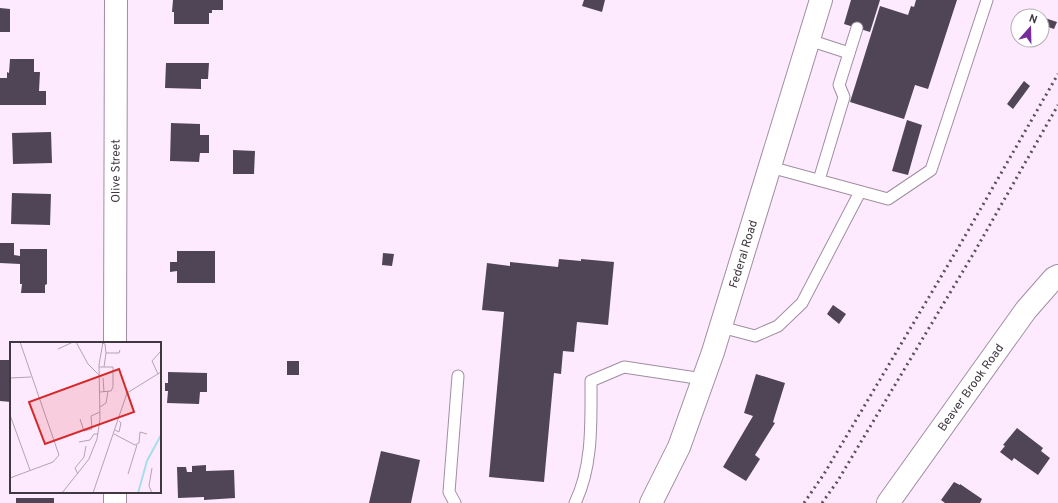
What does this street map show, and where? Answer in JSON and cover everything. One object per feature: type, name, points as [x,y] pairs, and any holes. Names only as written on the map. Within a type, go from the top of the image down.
[{"type":"street","name":"Olive Street","points":[[115,342],[116,0]]},
{"type":"street","name":"Federal Road","points":[[651,503],[678,446],[721,327],[821,0]]},
{"type":"street","name":"Beaver Brook Road","points":[[888,503],[1026,310],[1054,278],[1058,276]]},
{"type":"lane","points":[[770,167],[888,199],[931,170],[986,0]]},
{"type":"lane","points":[[818,180],[844,97],[840,85],[858,28]]},
{"type":"lane","points":[[809,40],[849,53]]},
{"type":"lane","points":[[721,327],[755,336],[778,326],[802,303],[860,192]]},
{"type":"lane","points":[[575,503],[585,478],[591,424],[591,381],[624,367],[703,379]]},
{"type":"lane","points":[[455,503],[449,492],[458,376]]},
{"type":"building","points":[[173,0],[223,0],[223,10],[212,10],[212,13],[209,13],[209,24],[174,24],[174,12],[172,12]]},
{"type":"building","points":[[584,0],[605,0],[602,12],[582,6]]},
{"type":"building","points":[[851,0],[880,0],[870,32],[844,24]]},
{"type":"building","points":[[916,0],[957,0],[928,89],[915,85],[904,119],[850,102],[880,6],[908,15],[911,6],[914,7]]},
{"type":"building","points":[[0,8],[10,9],[10,32],[0,32]]},
{"type":"building","points":[[1050,20],[1057,22],[1054,29],[1050,28]]},
{"type":"building","points":[[10,59],[34,59],[34,72],[40,72],[39,91],[46,91],[46,105],[0,105],[0,78],[7,78]]},
{"type":"building","points":[[166,63],[209,63],[208,79],[201,79],[201,89],[165,88]]},
{"type":"building","points":[[1024,81],[1030,86],[1013,109],[1007,104]]},
{"type":"building","points":[[907,120],[922,125],[908,175],[892,171]]},
{"type":"building","points":[[171,123],[200,124],[200,135],[209,135],[209,153],[200,153],[199,162],[170,161]]},
{"type":"building","points":[[51,132],[52,163],[13,164],[12,133]]},
{"type":"building","points":[[233,150],[255,151],[254,174],[233,174]]},
{"type":"building","points":[[12,193],[51,194],[50,225],[11,224]]},
{"type":"building","points":[[0,243],[14,243],[14,255],[20,256],[20,249],[47,249],[47,284],[45,285],[45,293],[21,293],[22,284],[20,284],[20,264],[0,263]]},
{"type":"building","points":[[177,251],[215,251],[215,283],[177,283],[177,271],[170,272],[170,262],[177,262]]},
{"type":"building","points":[[383,253],[394,254],[392,266],[382,265]]},
{"type":"building","points":[[559,259],[614,262],[608,325],[577,322],[574,352],[563,351],[561,374],[554,373],[544,482],[489,477],[504,312],[482,310],[487,263],[510,266],[510,262],[558,267]]},
{"type":"building","points":[[833,305],[846,314],[839,324],[827,314]]},
{"type":"building","points":[[0,360],[10,360],[10,402],[0,401]]},
{"type":"building","points":[[287,361],[299,361],[299,375],[287,375]]},
{"type":"building","points":[[168,372],[207,373],[207,392],[200,392],[199,404],[167,403],[168,391],[165,391],[165,383],[168,383]]},
{"type":"building","points":[[756,374],[785,383],[773,422],[775,423],[755,455],[760,459],[746,481],[723,467],[753,416],[744,413]]},
{"type":"building","points":[[1017,428],[1043,448],[1041,451],[1050,458],[1038,475],[1014,458],[1012,461],[1000,452],[1005,446],[1003,445]]},
{"type":"building","points":[[381,451],[420,460],[411,503],[369,503]]},
{"type":"building","points":[[206,465],[206,471],[234,470],[235,498],[204,500],[204,497],[178,498],[177,467],[186,467],[187,472],[192,472],[192,466]]},
{"type":"building","points":[[954,482],[960,484],[982,499],[980,503],[945,503],[941,500]]},
{"type":"building","points":[[16,498],[54,498],[54,503],[16,503]]},
{"type":"railway","points":[[804,503],[824,474],[961,243],[1058,74]]},
{"type":"railway","points":[[822,503],[837,482],[975,251],[1058,105]]}]
